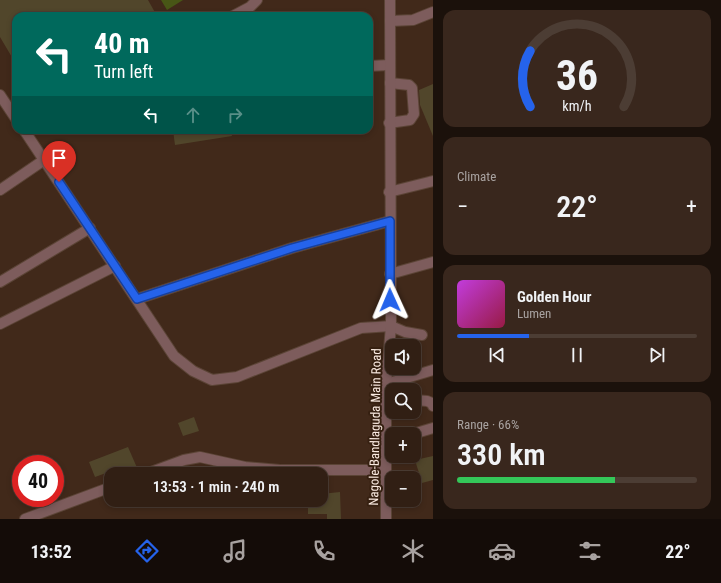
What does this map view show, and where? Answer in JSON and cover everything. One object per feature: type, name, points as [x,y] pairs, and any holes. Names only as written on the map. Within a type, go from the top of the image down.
[{"type":"street","points":[[241,12],[250,7],[257,0]]},
{"type":"street","name":"Nagole-Bandlaguda Main Road","points":[[386,383],[391,326],[389,192],[390,0]]},
{"type":"street","points":[[390,20],[413,20],[433,12]]},
{"type":"street","points":[[373,66],[390,65]]},
{"type":"street","points":[[389,123],[410,120],[414,114],[412,88],[409,85],[390,82]]},
{"type":"street","points":[[0,95],[12,112]]},
{"type":"street","points":[[27,134],[174,356],[193,371],[212,380],[237,377],[361,328],[391,326],[405,332],[422,335]]},
{"type":"street","points":[[0,190],[44,160]]},
{"type":"street","points":[[389,192],[433,181]]},
{"type":"street","points":[[137,299],[292,248],[390,221]]},
{"type":"street","points":[[0,282],[90,228]]},
{"type":"street","points":[[390,274],[433,262]]},
{"type":"street","points":[[0,324],[115,266]]},
{"type":"street","points":[[389,383],[433,370]]},
{"type":"street","points":[[421,401],[432,403],[433,406]]},
{"type":"street","points":[[421,432],[433,428]]},
{"type":"street","points":[[165,467],[184,460],[200,457],[253,467]]},
{"type":"street","name":"Nagole-Bandlaguda Main Road","points":[[386,519],[387,463]]},
{"type":"street","points":[[328,470],[386,470]]},
{"type":"street","points":[[25,519],[104,490]]},
{"type":"green space","points":[[161,0],[183,0],[167,10]]},
{"type":"building","points":[[0,0],[148,0],[155,12],[12,12],[12,57],[0,37]]},
{"type":"building","points":[[433,84],[433,136],[420,105],[419,90]]},
{"type":"building","points":[[174,134],[232,134],[232,136],[175,145]]},
{"type":"building","points":[[194,417],[199,431],[183,436],[178,423]]},
{"type":"building","points":[[128,447],[137,467],[104,467],[104,474],[95,477],[89,462]]},
{"type":"building","points":[[433,456],[433,480],[422,483],[421,471],[418,471],[416,463],[421,463],[421,459]]},
{"type":"building","points":[[340,492],[341,519],[327,519],[327,514],[308,514],[308,507],[328,507],[328,493]]},
{"type":"route","points":[[59,182],[137,299],[292,248],[390,221],[390,300]]}]
